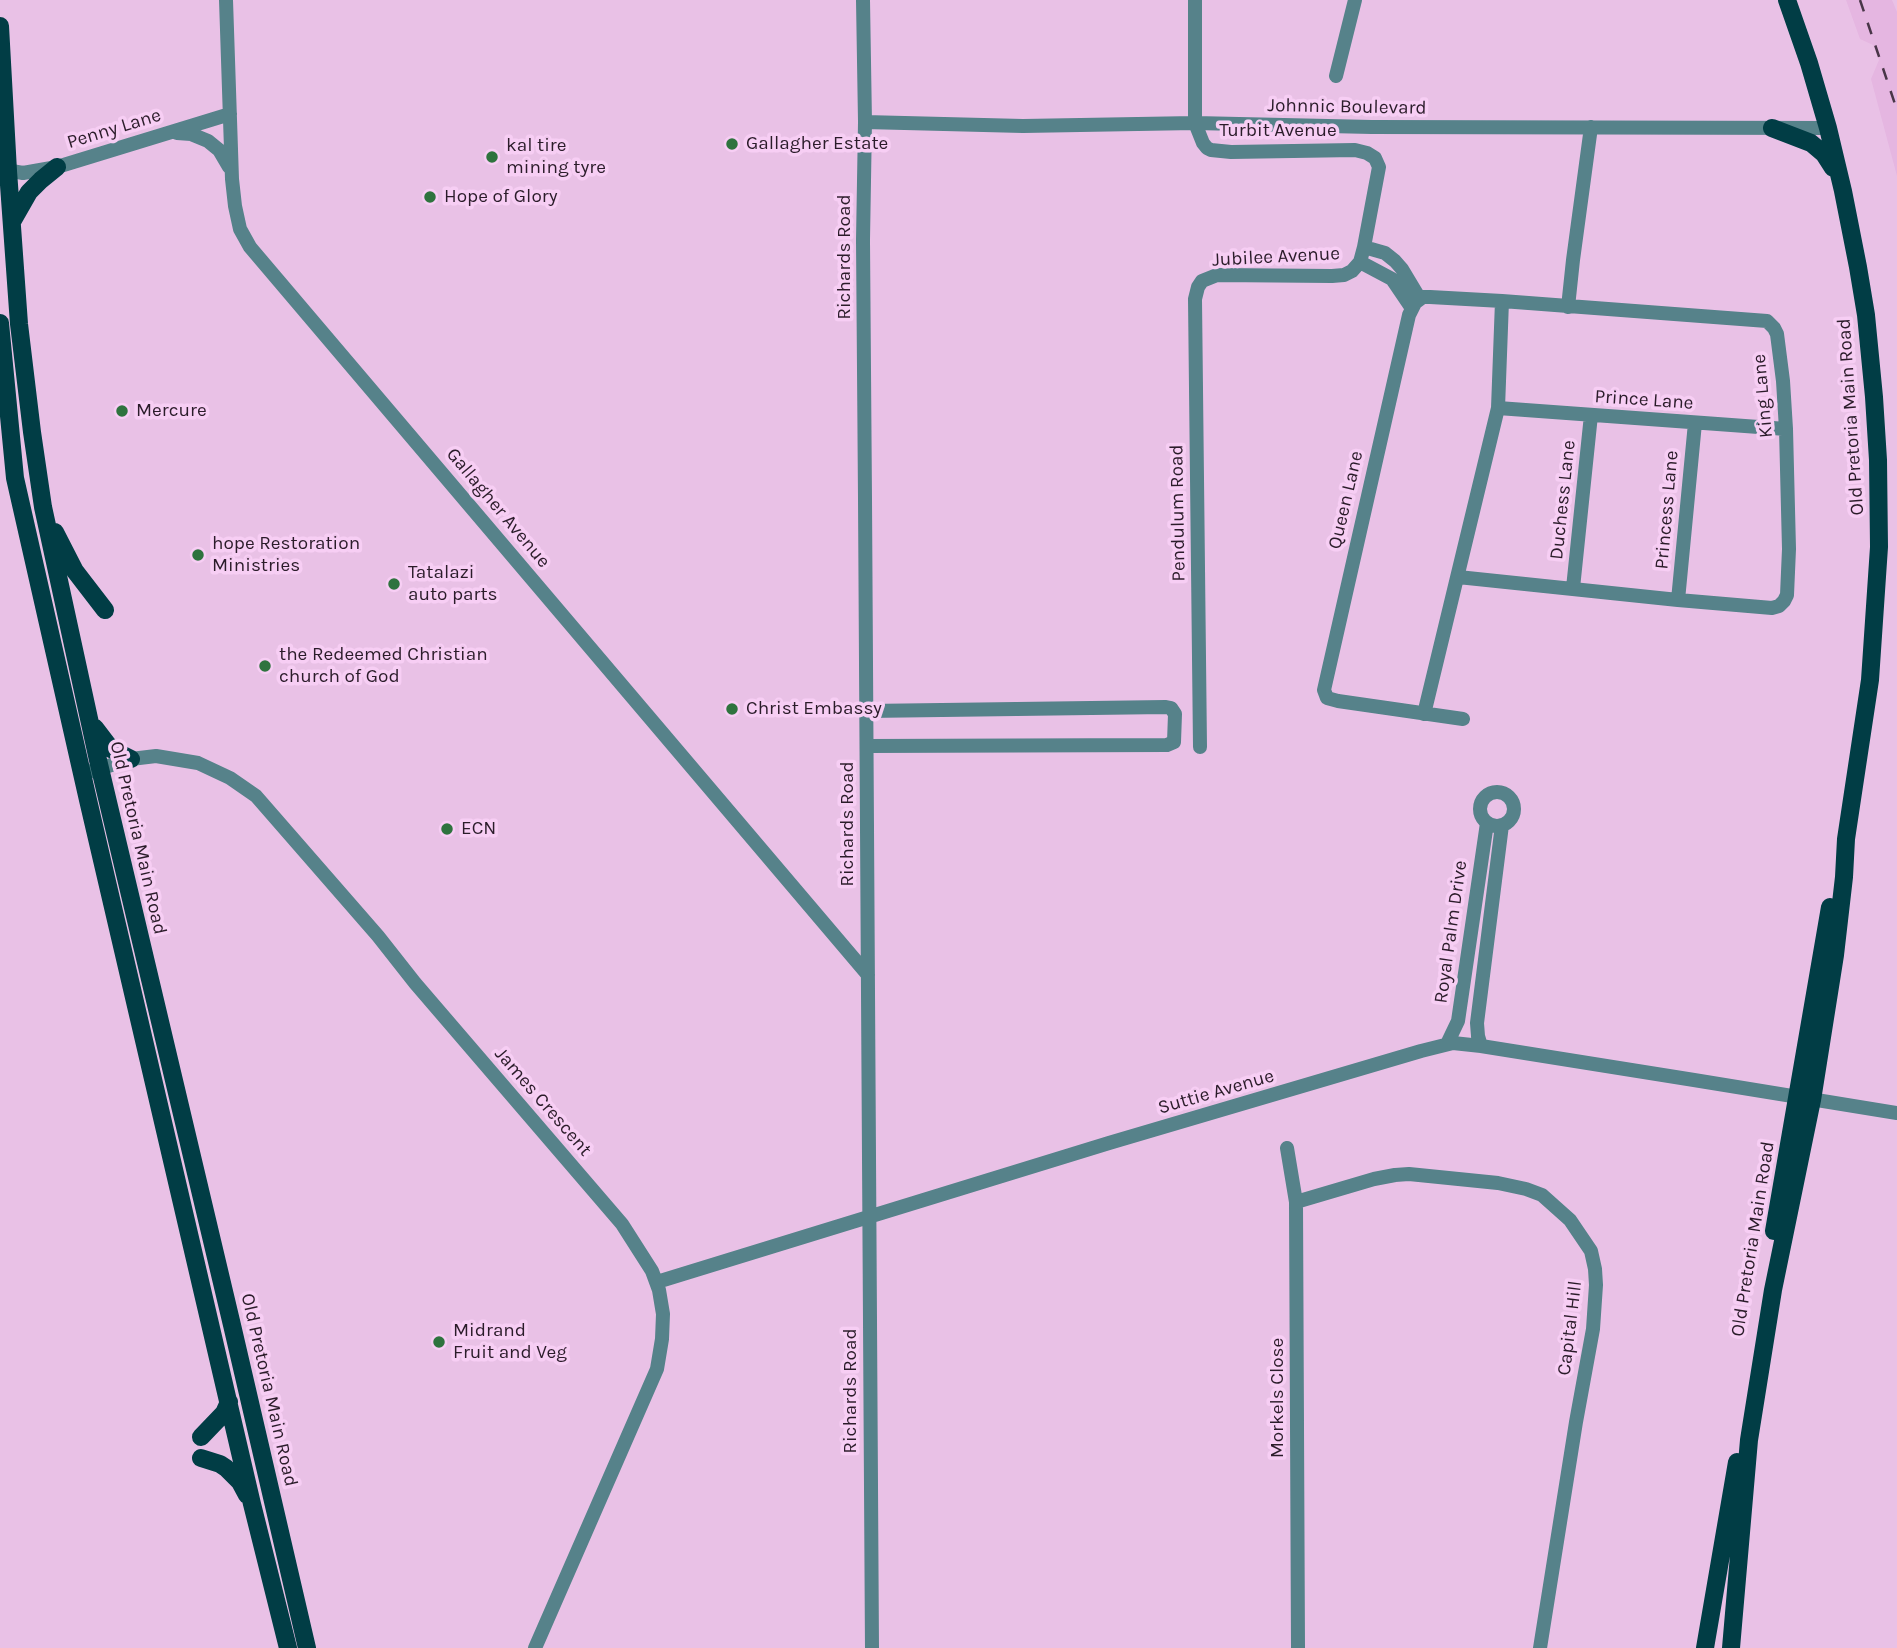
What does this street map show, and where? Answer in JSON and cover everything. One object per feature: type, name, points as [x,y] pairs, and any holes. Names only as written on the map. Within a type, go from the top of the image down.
[{"type":"main road","name":"Old Pretoria Main Road","points":[[1705,1648],[1805,1099],[1835,955],[1846,839],[1870,680],[1876,598],[1879,522],[1877,435],[1870,349],[1858,267],[1828,128],[1787,0]]},
{"type":"main road","name":"Old Pretoria Main Road","points":[[0,26],[4,170],[12,221],[19,324],[43,507],[87,712],[307,1648]]},
{"type":"main road","points":[[1772,128],[1801,138],[1819,148],[1841,184]]},
{"type":"main road","points":[[12,221],[29,192],[57,167]]},
{"type":"main road","name":"Old Pretoria Main Road","points":[[0,323],[15,478],[252,1504],[288,1648]]},
{"type":"main road","points":[[43,507],[75,571],[105,610]]},
{"type":"main road","points":[[87,712],[105,744],[118,754],[131,759]]},
{"type":"main road","name":"Old Pretoria Main Road","points":[[1731,1648],[1749,1440],[1805,1099]]},
{"type":"main road","points":[[201,1437],[224,1413],[229,1402]]},
{"type":"main road","points":[[201,1458],[220,1464],[231,1473],[252,1504]]},
{"type":"street","name":"Richards Road","points":[[863,0],[872,1648]]},
{"type":"street","points":[[1195,0],[1195,123]]},
{"type":"street","points":[[1336,76],[1355,0]]},
{"type":"street","name":"Gallagher Avenue","points":[[227,7],[235,206],[240,229],[260,260],[867,975]]},
{"type":"street","name":"Penny Lane","points":[[4,170],[34,172],[57,167],[230,114]]},
{"type":"street","name":"Johnnic Boulevard","points":[[865,122],[1023,126],[1195,123],[1371,127],[1828,128]]},
{"type":"street","name":"Turbit Avenue","points":[[1195,123],[1203,143],[1210,150],[1355,150],[1375,158],[1379,167],[1378,176],[1364,247]]},
{"type":"street","points":[[1568,307],[1591,127]]},
{"type":"street","points":[[167,133],[191,134],[208,141],[228,163],[232,179]]},
{"type":"street","points":[[1364,247],[1385,253],[1395,261],[1402,269],[1416,303],[1392,279],[1356,267],[1364,247]]},
{"type":"street","name":"Jubilee Avenue","points":[[1202,281],[1217,275],[1344,275],[1356,267]]},
{"type":"street","name":"Pendulum Road","points":[[1200,747],[1195,299],[1202,281]]},
{"type":"street","points":[[1416,303],[1430,297],[1502,302],[1499,408],[1424,714],[1463,719]]},
{"type":"street","name":"King Lane","points":[[1458,577],[1772,608],[1779,606],[1787,594],[1789,549],[1786,429],[1777,334],[1771,324],[1767,321],[1502,302]]},
{"type":"street","name":"Queen Lane","points":[[1416,303],[1324,695],[1330,699],[1424,714]]},
{"type":"street","name":"Prince Lane","points":[[1499,408],[1786,429]]},
{"type":"street","name":"Duchess Lane","points":[[1573,588],[1591,415]]},
{"type":"street","name":"Princess Lane","points":[[1678,600],[1695,423]]},
{"type":"street","points":[[867,711],[1166,707],[1171,708],[1175,714],[1174,742],[1167,745],[867,746]]},
{"type":"street","name":"James Crescent","points":[[82,774],[131,759],[156,756],[198,763],[230,778],[256,796],[622,1224],[646,1259],[657,1282],[663,1306],[663,1339],[657,1369],[535,1648]]},
{"type":"street","points":[[1500,792],[1509,796],[1514,808],[1510,820],[1502,825],[1487,823],[1480,813],[1481,801],[1488,794],[1500,792]]},
{"type":"street","name":"Royal Palm Drive","points":[[1447,1044],[1458,1021],[1487,823]]},
{"type":"street","name":"Royal Palm Drive","points":[[1481,1046],[1477,1028],[1502,825]]},
{"type":"street","points":[[1468,949],[1487,951]]},
{"type":"street","name":"Suttie Avenue","points":[[657,1282],[1109,1143],[1447,1044],[1481,1046],[1897,1113]]},
{"type":"street","name":"Morkels Close","points":[[1287,1148],[1296,1202],[1298,1648]]},
{"type":"street","name":"Capital Hill","points":[[1296,1202],[1395,1175],[1498,1183],[1542,1195],[1570,1220],[1591,1251],[1596,1285],[1593,1329],[1541,1648]]},
{"type":"shaded area","points":[[1846,0],[1892,0],[1897,12],[1897,176],[1871,79],[1879,60],[1873,45],[1860,39]]},
{"type":"railway","points":[[1860,0],[1897,110]]},
{"type":"place","name":"Gallagher Estate","points":[[732,144]]},
{"type":"place","name":"kal tire mining tyre","points":[[492,157]]},
{"type":"place","name":"Hope of Glory","points":[[430,197]]},
{"type":"place","name":"Mercure","points":[[122,411]]},
{"type":"place","name":"hope Restoration Ministries","points":[[198,555]]},
{"type":"place","name":"Tatalazi auto parts","points":[[394,584]]},
{"type":"place","name":"the Redeemed Christian church of God","points":[[265,666]]},
{"type":"place","name":"Christ Embassy","points":[[732,709]]},
{"type":"place","name":"ECN","points":[[447,829]]},
{"type":"place","name":"Midrand Fruit and Veg","points":[[439,1342]]}]
